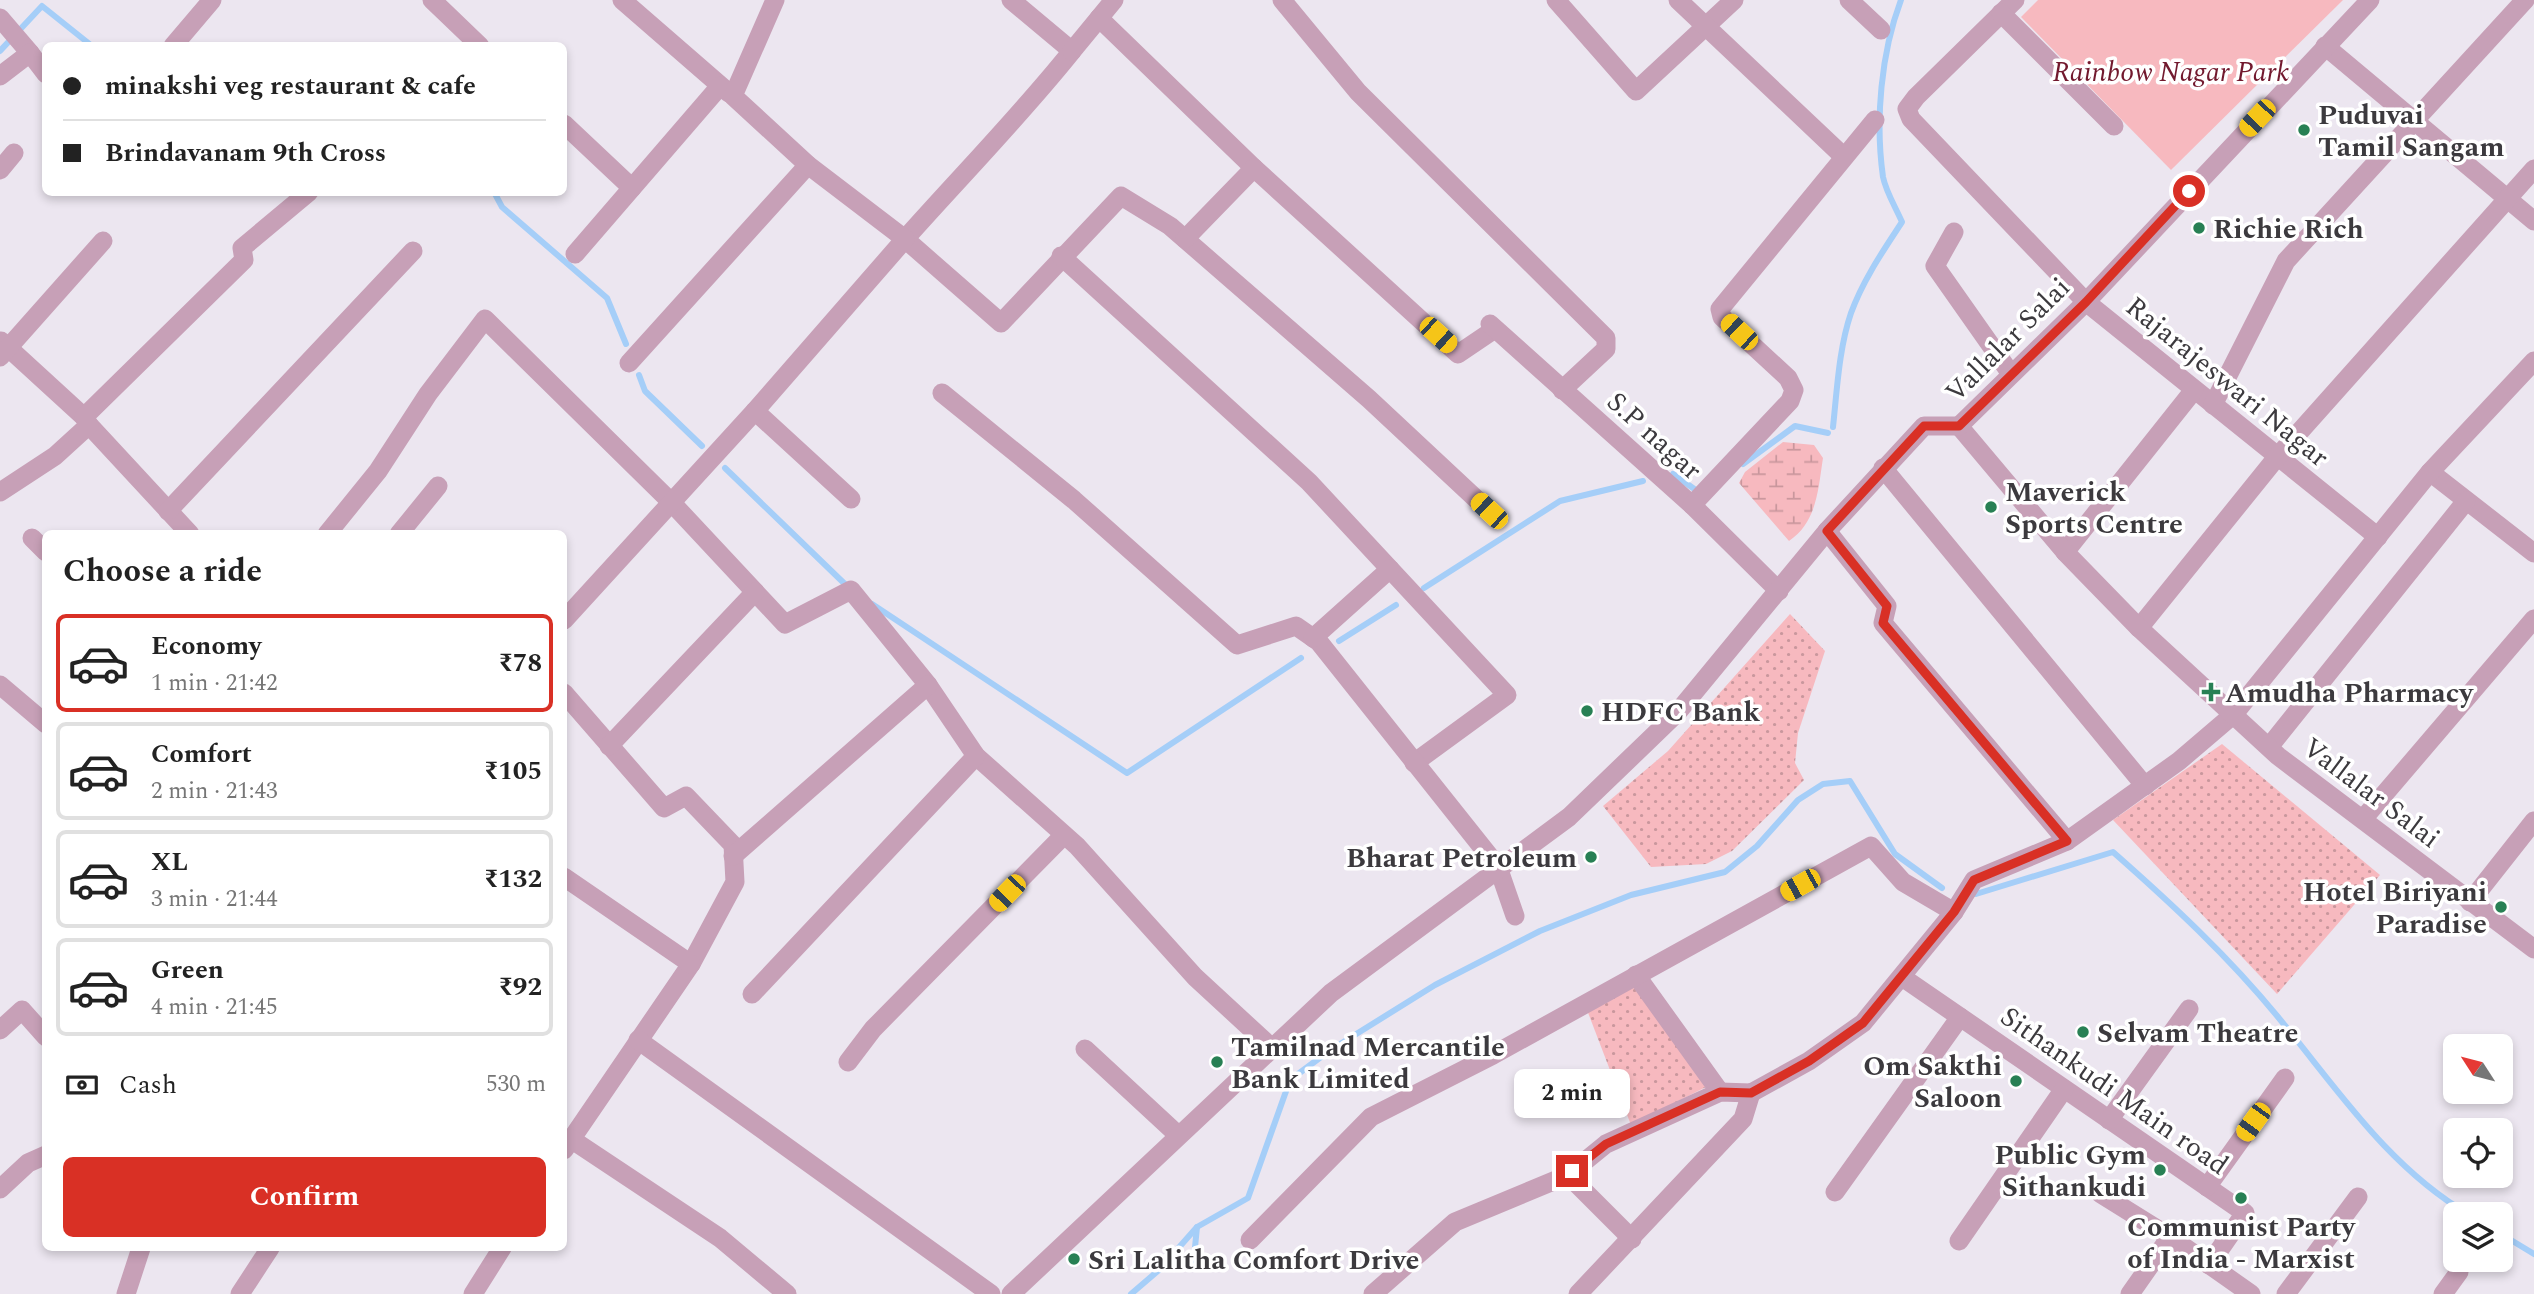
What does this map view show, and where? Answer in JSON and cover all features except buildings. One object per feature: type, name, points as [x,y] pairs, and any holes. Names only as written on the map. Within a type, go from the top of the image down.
[{"type":"street","points":[[176,42],[212,0]]},
{"type":"street","points":[[432,0],[476,42]]},
{"type":"street","points":[[575,254],[632,188],[727,91],[775,0]]},
{"type":"street","points":[[1011,0],[1072,51]]},
{"type":"street","points":[[567,617],[755,411],[1006,125],[1026,108],[1114,0]]},
{"type":"street","points":[[1282,0],[1358,92],[1606,338],[1606,348],[1562,390]]},
{"type":"street","points":[[1556,0],[1636,91],[1734,0]]},
{"type":"street","points":[[1678,0],[1703,27],[1843,156]]},
{"type":"street","points":[[1849,0],[1881,30]]},
{"type":"street","name":"Vallalar Salai","points":[[2370,0],[2086,302],[1959,426],[2065,552],[2140,628],[2269,747],[2534,948]]},
{"type":"street","points":[[2213,405],[2286,261],[2412,120],[2525,0]]},
{"type":"street","points":[[625,1],[808,165],[905,239],[1001,323],[1121,195],[1185,239],[1370,399],[1489,511]]},
{"type":"street","points":[[2008,6],[2114,126]]},
{"type":"street","name":"Rajarajeswari Nagar","points":[[2008,6],[1907,109],[1911,119],[2086,302],[2378,537]]},
{"type":"street","points":[[1099,18],[1254,168],[1185,239]]},
{"type":"street","points":[[0,19],[42,69]]},
{"type":"street","points":[[2325,46],[2534,221]]},
{"type":"street","points":[[0,76],[30,53]]},
{"type":"street","points":[[1692,505],[1790,401],[1794,390],[1788,378],[1722,317],[1720,309],[1875,120]]},
{"type":"street","points":[[567,127],[632,188]]},
{"type":"street","points":[[0,170],[15,153]]},
{"type":"street","points":[[629,363],[808,165]]},
{"type":"street","name":"S.P nagar","points":[[1254,168],[1458,354],[1493,326],[1692,505],[1779,591]]},
{"type":"street","points":[[2140,628],[2277,457],[2534,169]]},
{"type":"street","points":[[0,492],[55,456],[244,261],[242,248],[304,196]]},
{"type":"street","points":[[1954,232],[1935,266],[2011,374]]},
{"type":"street","points":[[103,241],[3,349],[87,421],[186,530]]},
{"type":"street","points":[[168,511],[413,251]]},
{"type":"street","points":[[1061,256],[1309,482],[1507,695],[1414,763]]},
{"type":"street","points":[[330,530],[378,471],[428,394],[485,319],[672,503],[785,624],[850,590],[928,685],[976,756],[1064,835],[1195,977],[1272,1048]]},
{"type":"street","points":[[1373,1294],[1455,1222],[1568,1175],[1606,1144],[1720,1092],[1751,1093],[1809,1061],[1863,1023],[1954,912],[1974,880],[2067,841],[2179,761],[2234,714],[2430,472],[2534,361]]},
{"type":"street","points":[[2065,552],[2194,390]]},
{"type":"street","points":[[942,393],[1074,500],[1237,645],[1296,626],[1313,638],[1498,867],[1515,916]]},
{"type":"street","points":[[755,411],[850,499]]},
{"type":"street","points":[[1011,1294],[1331,993],[1569,817],[1677,713],[1827,531],[1924,426],[1959,426]]},
{"type":"street","points":[[1883,468],[2145,786]]},
{"type":"street","points":[[2430,472],[2534,553]]},
{"type":"street","points":[[402,530],[438,486]]},
{"type":"street","points":[[2269,747],[2466,500]]},
{"type":"street","points":[[1827,531],[1887,606],[1883,623],[2067,841]]},
{"type":"street","points":[[1313,638],[1390,569]]},
{"type":"street","points":[[609,746],[755,592]]},
{"type":"street","points":[[2363,819],[2534,619]]},
{"type":"street","points":[[0,685],[42,714]]},
{"type":"street","points":[[733,856],[928,685]]},
{"type":"street","points":[[567,697],[664,808],[686,796],[733,845],[735,882],[691,964],[567,1145],[720,1238],[787,1294]]},
{"type":"street","points":[[752,994],[976,756]]},
{"type":"street","points":[[2470,902],[2534,821]]},
{"type":"street","points":[[848,1062],[873,1029],[1064,835]]},
{"type":"street","points":[[1250,1240],[1371,1117],[1493,1055],[1871,846],[1903,882],[1954,912]]},
{"type":"street","points":[[567,879],[691,964]]},
{"type":"street","points":[[1636,975],[1720,1092]]},
{"type":"street","name":"Sithankudi Main road","points":[[1902,977],[2245,1213],[2209,1265]]},
{"type":"street","points":[[2109,1120],[2189,1009]]},
{"type":"street","points":[[0,1030],[22,1010],[42,1032]]},
{"type":"street","points":[[1835,1192],[1960,1017]]},
{"type":"street","points":[[638,1040],[990,1294]]},
{"type":"street","points":[[1085,1049],[1178,1135]]},
{"type":"street","points":[[2207,1187],[2285,1078]]},
{"type":"street","points":[[1959,1241],[2064,1089]]},
{"type":"street","points":[[1577,1294],[1743,1119],[1751,1093]]},
{"type":"street","points":[[0,1189],[28,1163],[42,1157]]},
{"type":"street","points":[[1568,1175],[1632,1239]]},
{"type":"street","points":[[2101,1194],[2251,1294]]},
{"type":"street","points":[[2286,1294],[2358,1197]]},
{"type":"street","points":[[2130,1294],[2169,1237]]},
{"type":"street","points":[[126,1294],[140,1251]]},
{"type":"street","points":[[240,1294],[268,1251]]},
{"type":"street","points":[[473,1294],[500,1251]]},
{"type":"street","points":[[2443,1294],[2459,1272]]},
{"type":"green space","name":"Rainbow Nagar Park","points":[[2038,0],[2343,0],[2171,170],[2021,17]]},
{"type":"green space","points":[[1783,442],[1814,445],[1823,458],[1811,515],[1789,541],[1739,483],[1745,472]]},
{"type":"green space","points":[[1790,614],[1825,651],[1798,733],[1795,763],[1804,780],[1732,851],[1706,864],[1651,867],[1603,806],[1668,751]]},
{"type":"green space","points":[[2222,744],[2380,875],[2277,994],[2113,820]]},
{"type":"green space","points":[[1634,987],[1706,1087],[1631,1125],[1587,1010]]},
{"type":"waterway","points":[[1833,427],[1841,355],[1851,313],[1867,277],[1902,222],[1883,177],[1880,133],[1884,64],[1901,0]]},
{"type":"waterway","points":[[0,51],[42,6],[87,42]]},
{"type":"waterway","points":[[496,196],[502,207],[607,298],[626,344]]},
{"type":"waterway","points":[[639,375],[645,391],[702,446]]},
{"type":"waterway","points":[[1743,464],[1795,426],[1828,433]]},
{"type":"waterway","points":[[725,468],[849,588]]},
{"type":"waterway","points":[[1673,474],[1700,493]]},
{"type":"waterway","points":[[1424,588],[1560,501],[1643,481]]},
{"type":"waterway","points":[[872,604],[1127,773],[1301,658]]},
{"type":"waterway","points":[[1339,641],[1396,605]]},
{"type":"waterway","points":[[1131,1294],[1159,1270],[1197,1227],[1248,1198],[1290,1080],[1329,1051],[1435,985],[1540,931],[1631,895],[1725,872],[1757,846],[1798,800],[1823,784],[1850,781],[1895,854],[1942,888]]},
{"type":"waterway","points":[[1976,894],[2113,852],[2178,911],[2239,973],[2388,1149],[2412,1173],[2450,1202]]},
{"type":"waterway","points":[[1193,1267],[1197,1227]]},
{"type":"waterway","points":[[2513,1241],[2534,1254]]},
{"type":"place","name":"Puduvai Tamil Sangam","points":[[2304,130]]},
{"type":"place","name":"Richie Rich","points":[[2199,228]]},
{"type":"place","name":"Maverick Sports Centre","points":[[1991,507]]},
{"type":"place","name":"Amudha Pharmacy","points":[[2211,692]]},
{"type":"place","name":"HDFC Bank","points":[[1587,711]]},
{"type":"place","name":"Bharat Petroleum","points":[[1591,857]]},
{"type":"place","name":"Hotel Biriyani Paradise","points":[[2501,907]]},
{"type":"place","name":"Selvam Theatre","points":[[2083,1032]]},
{"type":"place","name":"Tamilnad Mercantile Bank Limited","points":[[1217,1062]]},
{"type":"place","name":"Om Sakthi Saloon","points":[[2016,1081]]},
{"type":"place","name":"Public Gym Sithankudi","points":[[2160,1170]]},
{"type":"place","name":"Communist Party of India - Marxist","points":[[2241,1198]]},
{"type":"place","name":"Sri Lalitha Comfort Drive","points":[[1074,1259]]},
{"type":"route","points":[[1572,1171],[1606,1144],[1720,1092],[1751,1093],[1809,1061],[1863,1023],[1954,912],[1974,880],[2067,841],[1913,655],[1883,623],[1887,606],[1827,531],[1924,426],[1959,426],[2086,302],[2189,191]]}]
